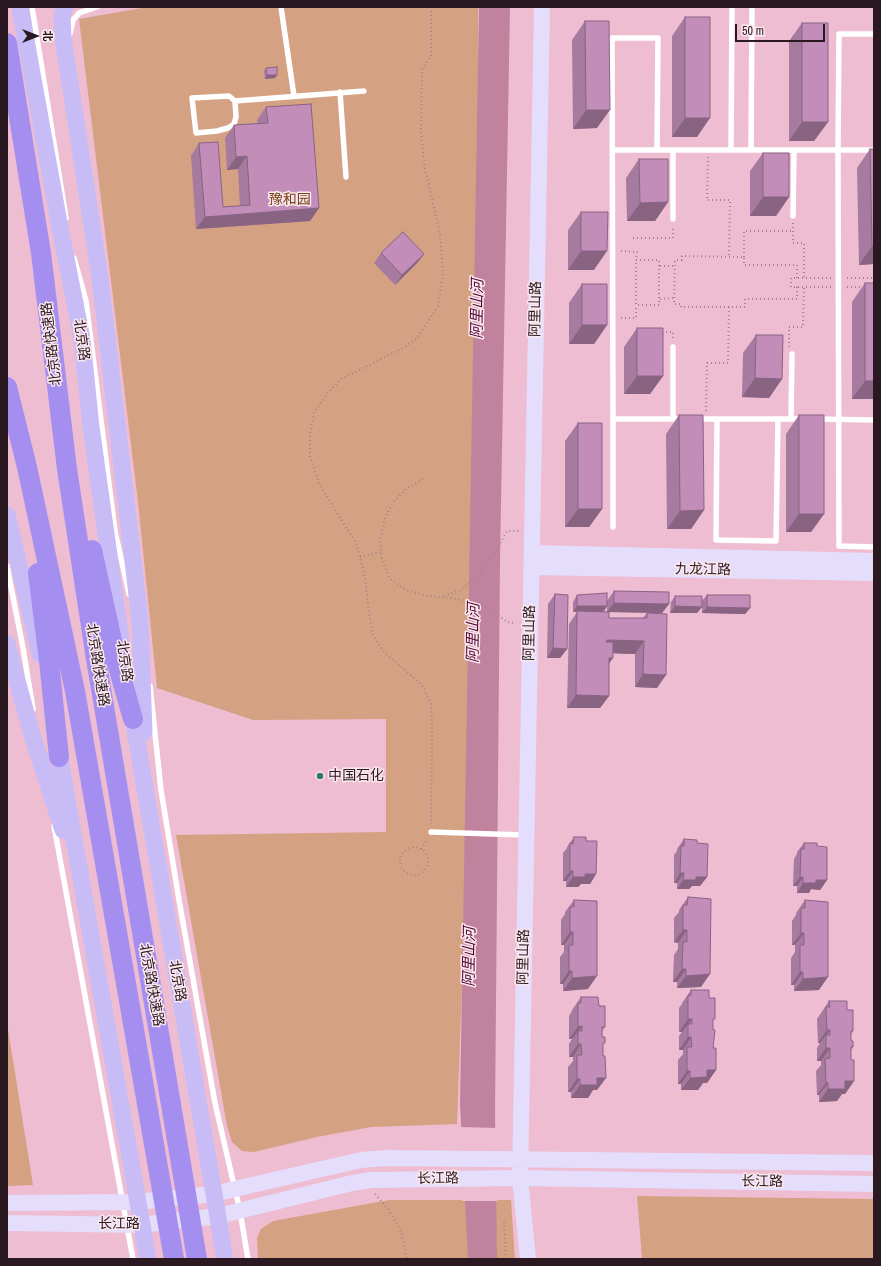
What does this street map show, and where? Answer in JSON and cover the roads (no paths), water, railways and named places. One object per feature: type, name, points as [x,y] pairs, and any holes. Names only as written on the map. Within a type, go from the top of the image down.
[{"type":"highway","name":"北京路快速路","points":[[7,43],[41,252],[67,469],[101,692],[197,1259]]},
{"type":"highway","points":[[41,252],[59,337],[91,545],[117,663],[132,719]]},
{"type":"highway","name":"北京路快速路","points":[[7,387],[31,482],[76,698],[174,1259]]},
{"type":"highway","points":[[7,436],[40,583],[59,757]]},
{"type":"main road","name":"北京路","points":[[20,7],[82,339],[91,427],[132,719],[225,1259]]},
{"type":"main road","points":[[65,7],[62,15],[63,38],[100,278],[140,621],[147,808]]},
{"type":"main road","points":[[7,515],[44,668],[84,900],[130,1202],[134,1224],[148,1259]]},
{"type":"main road","points":[[7,644],[32,735],[84,900]]},
{"type":"street","name":"阿里山路","points":[[528,1259],[520,1178],[542,7]]},
{"type":"street","name":"九龙江路","points":[[532,560],[874,562]]},
{"type":"street","name":"九龙江路","points":[[532,560],[874,573]]},
{"type":"street","name":"长江路","points":[[7,1203],[130,1202],[213,1194],[361,1160],[387,1158],[521,1158],[874,1163]]},
{"type":"street","name":"长江路","points":[[7,1223],[134,1224],[218,1216],[364,1181],[520,1178],[874,1184]]},
{"type":"lane","points":[[32,7],[67,224]]},
{"type":"lane","points":[[70,40],[73,20],[79,13],[97,7]]},
{"type":"lane","points":[[281,7],[294,96]]},
{"type":"lane","points":[[731,150],[732,7]]},
{"type":"lane","points":[[751,150],[752,7]]},
{"type":"lane","points":[[874,34],[839,34],[838,150],[839,546],[874,546]]},
{"type":"lane","points":[[613,527],[612,38],[658,38],[657,150]]},
{"type":"lane","points":[[71,48],[111,318],[134,508],[148,661]]},
{"type":"lane","points":[[235,101],[236,117],[234,124],[228,128],[216,131],[196,133],[192,98],[229,96],[235,101],[364,91]]},
{"type":"lane","points":[[340,92],[346,177]]},
{"type":"lane","points":[[613,150],[874,150]]},
{"type":"lane","points":[[673,150],[673,219]]},
{"type":"lane","points":[[793,216],[794,150]]},
{"type":"lane","points":[[73,253],[86,301],[115,531],[130,598]]},
{"type":"lane","points":[[673,347],[673,419]]},
{"type":"lane","points":[[791,419],[792,354]]},
{"type":"lane","points":[[613,419],[874,420]]},
{"type":"lane","points":[[716,419],[716,540],[776,542],[778,419]]},
{"type":"lane","points":[[7,566],[44,770],[130,1202]]},
{"type":"lane","points":[[132,606],[140,642]]},
{"type":"lane","points":[[149,676],[161,790],[167,829],[215,1103],[240,1211],[248,1259]]},
{"type":"lane","points":[[431,832],[527,835]]},
{"type":"lane","points":[[133,1259],[134,1224]]},
{"type":"water","name":"阿里山河","points":[[479,7],[510,7],[500,559],[495,1112],[497,1259],[468,1259],[460,1103]]},
{"type":"place","name":"中国石化","points":[[320,776]]},
{"type":"park label","name":"豫和园","points":[[290,200]]}]
